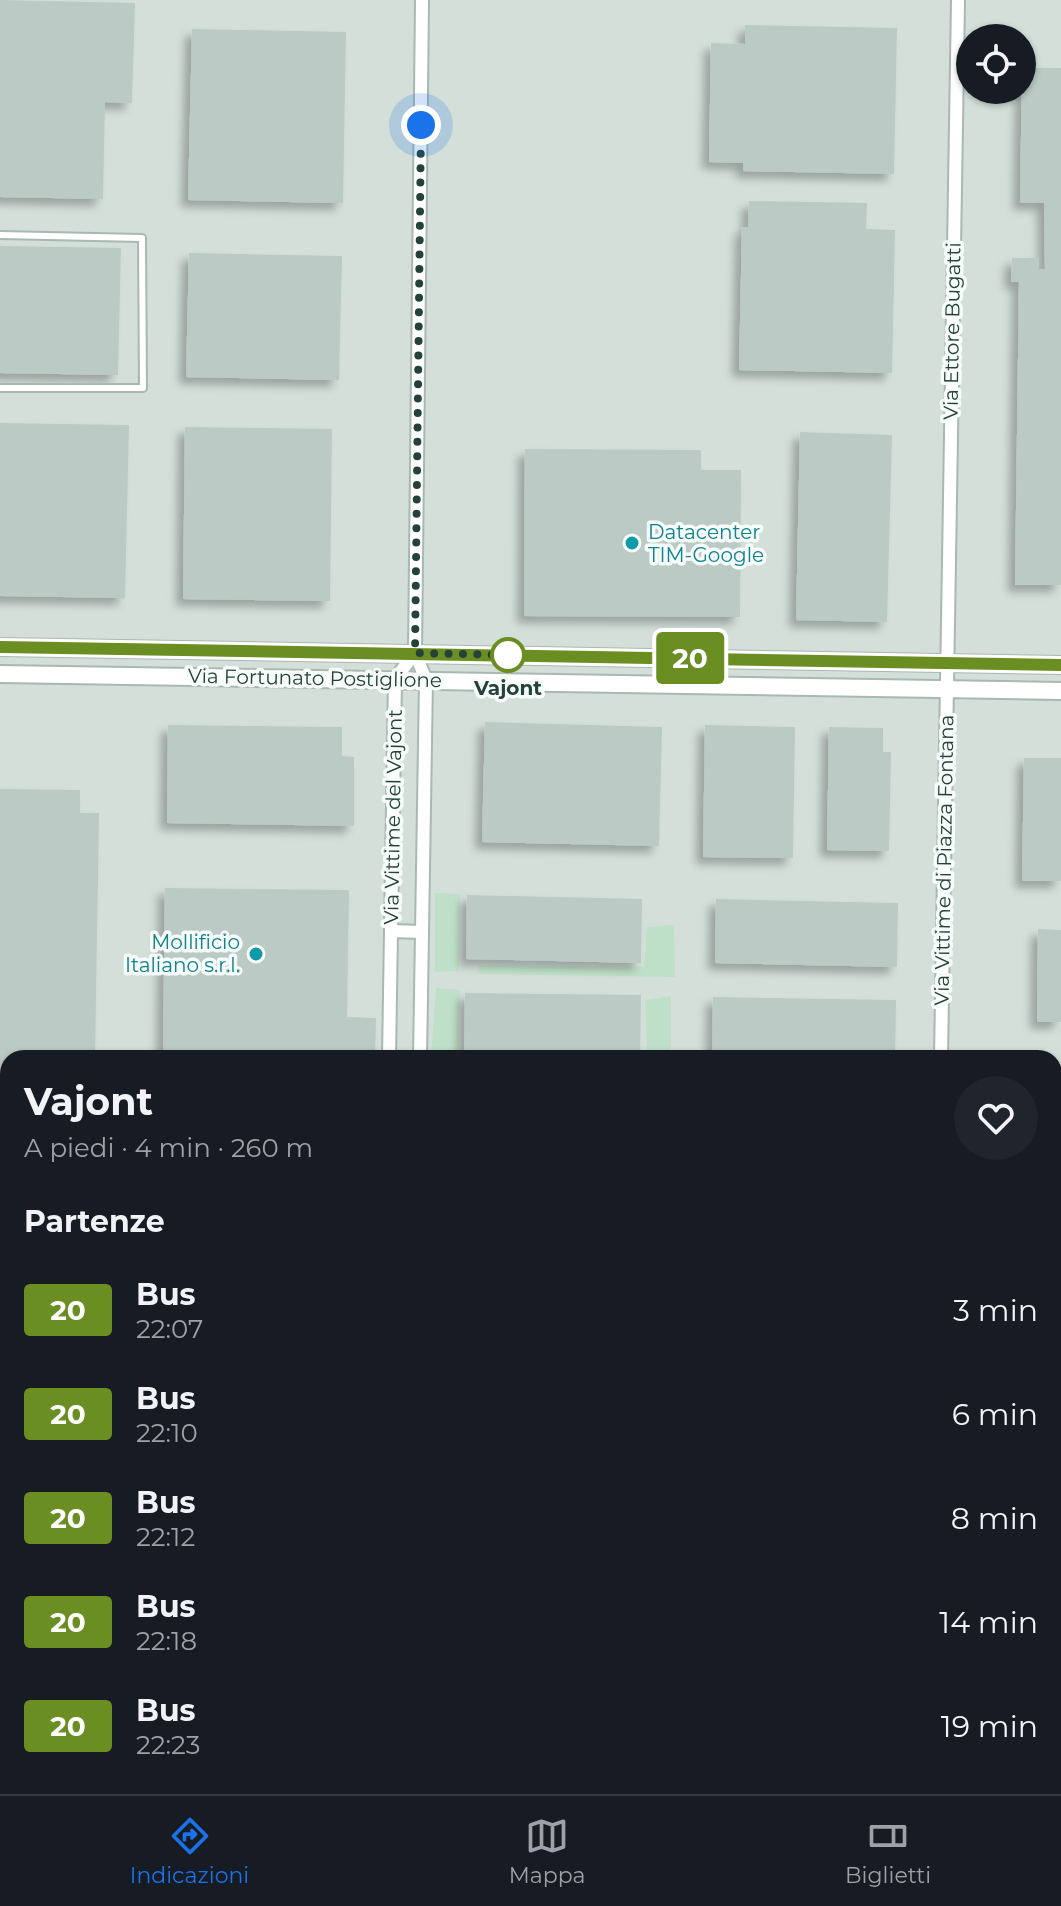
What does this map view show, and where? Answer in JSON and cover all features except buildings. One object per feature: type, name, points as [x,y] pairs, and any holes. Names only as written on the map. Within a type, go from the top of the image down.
[{"type":"street","points":[[395,679],[415,653],[422,0]]},
{"type":"street","name":"Via Ettore Bugatti","points":[[946,663],[958,0]]},
{"type":"street","name":"Via Fortunato Postiglione","points":[[0,647],[1061,665]]},
{"type":"street","name":"Via Vittime del Vajont","points":[[415,653],[426,680],[420,1050]]},
{"type":"street","name":"Via Vittime di Piazza Fontana","points":[[941,1050],[946,663]]},
{"type":"street","name":"Via Fortunato Postiglione","points":[[0,674],[1061,691]]},
{"type":"street","name":"Via Vittime del Vajont","points":[[389,1050],[395,679]]},
{"type":"street","points":[[391,931],[422,932]]},
{"type":"lane","points":[[0,235],[142,238],[143,388],[0,388]]},
{"type":"lane","points":[[111,648],[111,675]]},
{"type":"lane","points":[[662,658],[662,684]]},
{"type":"shaded area","points":[[0,0],[1061,0],[1061,1050],[0,1050]]},
{"type":"green space","points":[[435,893],[460,894],[459,971],[435,972]]},
{"type":"green space","points":[[674,925],[675,977],[477,974],[479,965],[644,967],[647,927]]},
{"type":"green space","points":[[436,988],[460,990],[458,1050],[432,1050]]},
{"type":"green space","points":[[671,996],[671,1050],[647,1050],[645,1000]]},
{"type":"bus line","name":"20","points":[[0,647],[1061,665]]},
{"type":"place","name":"Datacenter TIM-Google","points":[[632,543]]},
{"type":"place","name":"Vajont","points":[[508,655]]},
{"type":"place","name":"Mollificio Italiano s.r.l.","points":[[256,954]]},
{"type":"route","points":[[421,125],[415,653],[508,655]]}]
